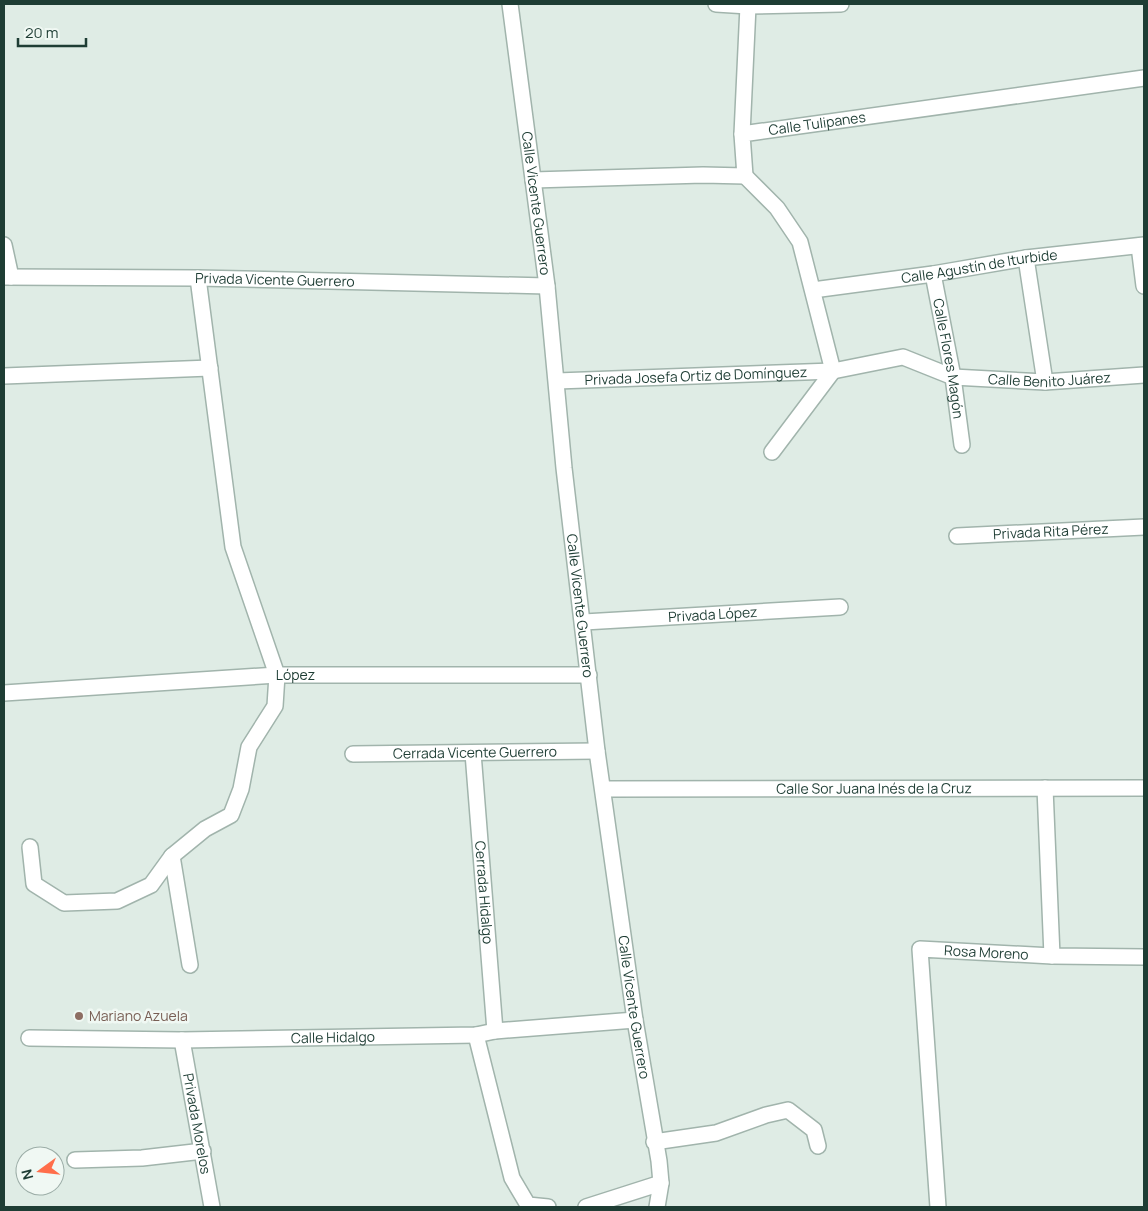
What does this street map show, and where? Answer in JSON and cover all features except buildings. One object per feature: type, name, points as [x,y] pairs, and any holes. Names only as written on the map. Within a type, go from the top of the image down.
[{"type":"street","name":"Calle Vicente Guerrero","points":[[510,4],[548,286],[564,468],[584,622],[597,751],[635,1020],[661,1183],[657,1207]]},
{"type":"street","points":[[716,4],[748,6],[842,4]]},
{"type":"street","points":[[748,6],[742,134],[745,176],[777,208],[800,242],[833,371],[772,452]]},
{"type":"street","name":"Calle Tulipanes","points":[[742,134],[1144,78]]},
{"type":"street","points":[[534,180],[703,175],[745,176]]},
{"type":"street","points":[[4,245],[8,277]]},
{"type":"street","points":[[1141,245],[1144,286]]},
{"type":"street","name":"Calle Agustín de Iturbide","points":[[813,290],[933,274],[1026,258],[1141,245]]},
{"type":"street","points":[[1026,258],[1045,382]]},
{"type":"street","name":"Calle Flores Magón","points":[[933,274],[953,378],[962,445]]},
{"type":"street","name":"Privada Vicente Guerrero","points":[[8,277],[198,278],[548,286]]},
{"type":"street","points":[[30,847],[34,884],[64,903],[117,901],[151,885],[172,856],[205,829],[232,815],[241,789],[249,747],[275,706],[277,675],[233,547],[198,278]]},
{"type":"street","name":"Privada Josefa Ortiz de Domínguez","points":[[557,381],[833,371],[903,357],[953,378]]},
{"type":"street","points":[[4,376],[210,368]]},
{"type":"street","name":"Calle Benito Juárez","points":[[953,378],[1045,382],[1144,375]]},
{"type":"street","name":"Privada Rita Pérez","points":[[957,536],[1144,527]]},
{"type":"street","name":"Privada López","points":[[584,622],[840,607]]},
{"type":"street","name":"López","points":[[4,693],[277,675],[589,675]]},
{"type":"street","name":"Cerrada Vicente Guerrero","points":[[353,754],[597,751]]},
{"type":"street","name":"Cerrada Hidalgo","points":[[473,753],[495,1031]]},
{"type":"street","points":[[1045,788],[1052,956]]},
{"type":"street","name":"Calle Sor Juana Inés de la Cruz","points":[[603,789],[1144,788]]},
{"type":"street","points":[[172,856],[190,965]]},
{"type":"street","name":"Rosa Moreno","points":[[938,1207],[920,949],[1052,956],[1144,957]]},
{"type":"street","name":"Calle Hidalgo","points":[[29,1038],[182,1040],[476,1035],[495,1031],[635,1020]]},
{"type":"street","points":[[476,1035],[512,1178],[528,1205],[548,1207]]},
{"type":"street","name":"Privada Morelos","points":[[182,1040],[204,1151],[212,1207]]},
{"type":"street","points":[[654,1142],[716,1133],[788,1110],[814,1130],[818,1146]]},
{"type":"street","points":[[75,1160],[142,1158],[204,1151]]},
{"type":"street","points":[[586,1207],[661,1183]]},
{"type":"place","name":"Mariano Azuela","points":[[79,1016]]}]
